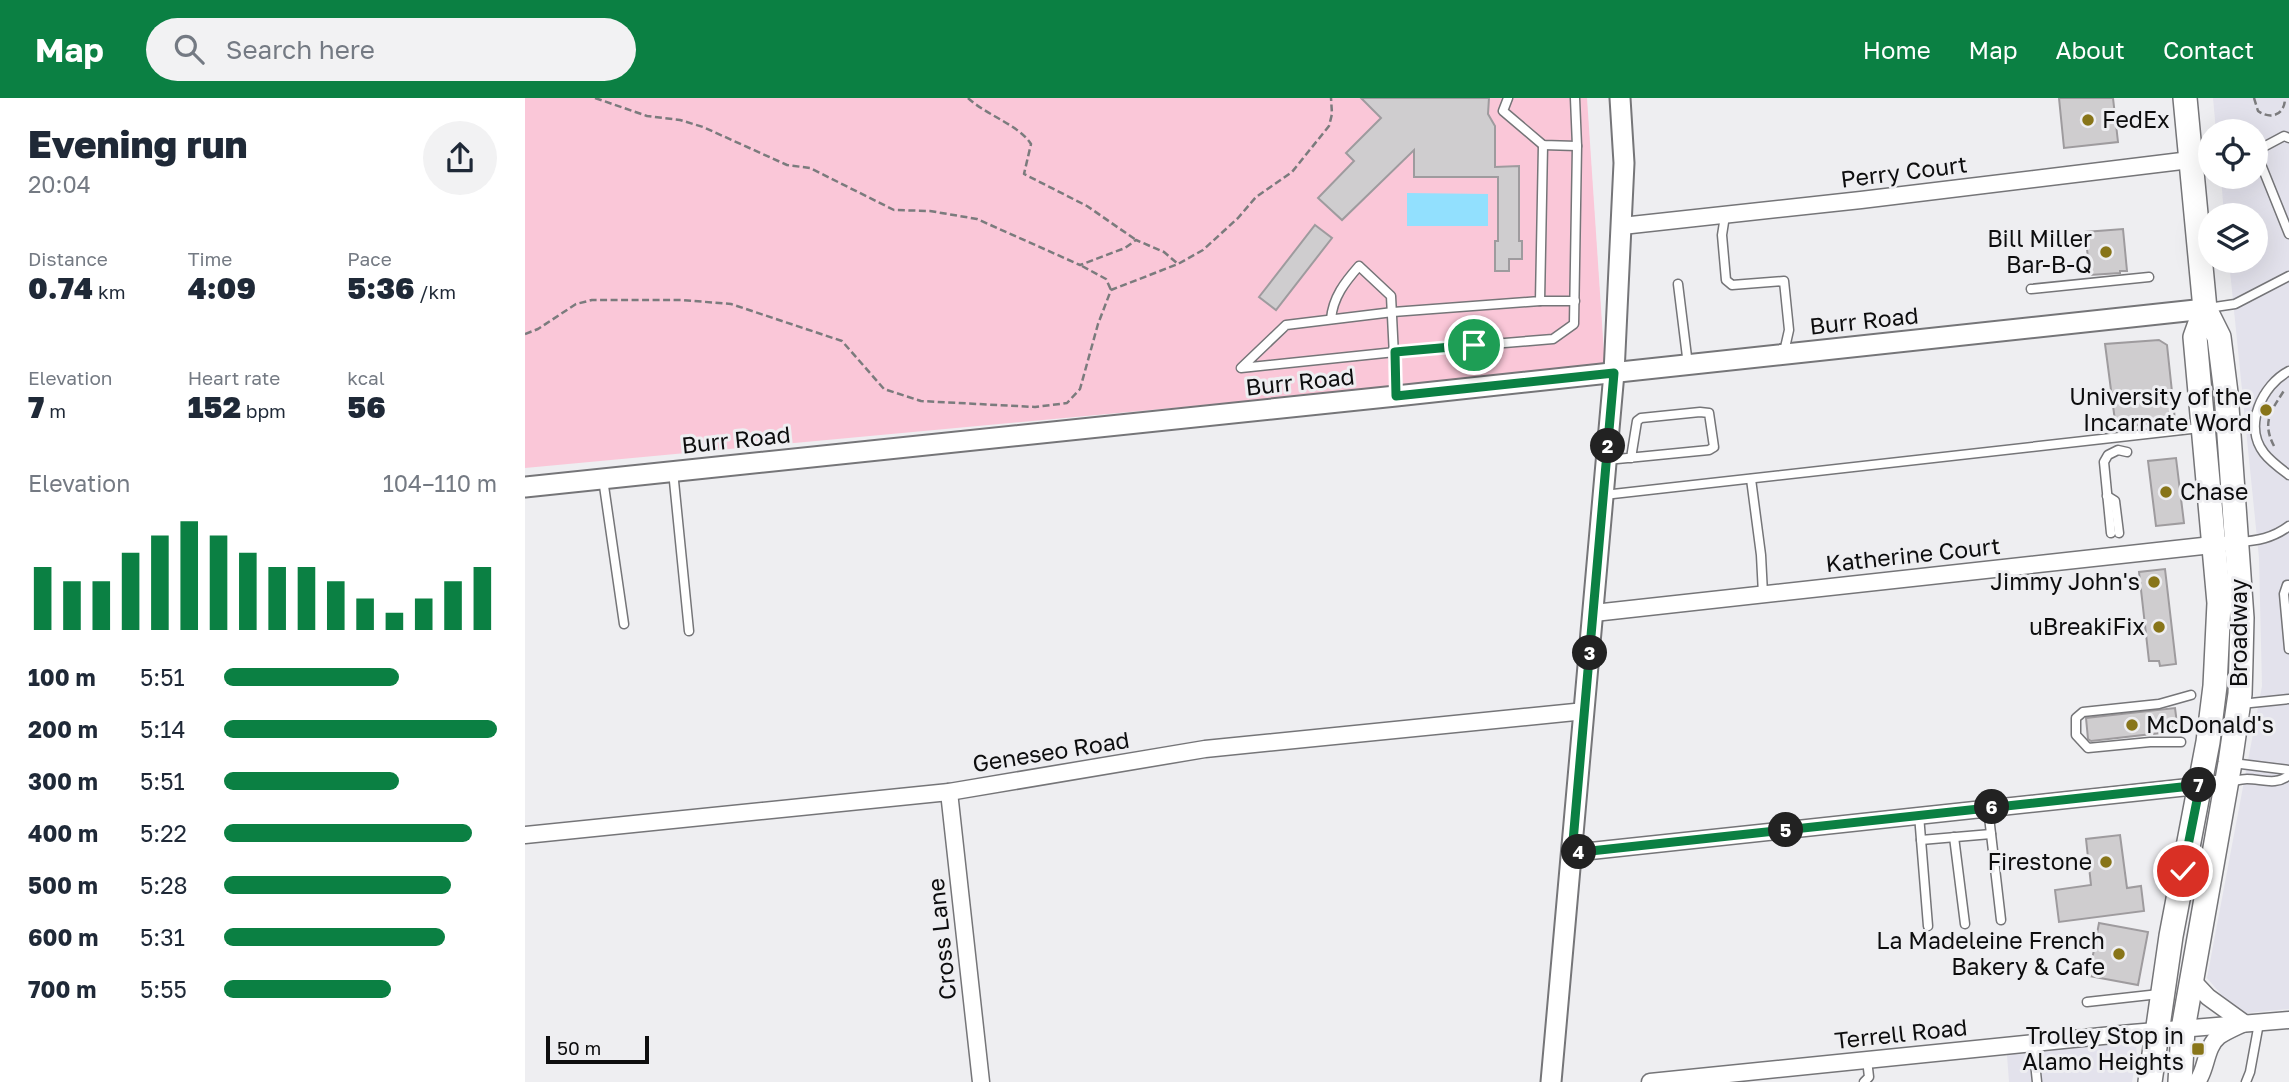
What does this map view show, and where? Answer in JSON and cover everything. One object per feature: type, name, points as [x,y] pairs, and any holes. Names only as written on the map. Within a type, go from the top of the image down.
[{"type":"main road","name":"Broadway","points":[[2179,1082],[2183,1029],[2238,704],[2242,618],[2230,431],[2219,337],[2205,309],[2185,98]]},
{"type":"main road","name":"Broadway","points":[[2150,1082],[2171,936],[2208,742],[2217,645],[2219,603],[2195,337],[2205,309]]},
{"type":"street","points":[[1551,1082],[1614,373],[1624,163],[1620,98]]},
{"type":"street","name":"Perry Court","points":[[1622,226],[2190,160]]},
{"type":"street","name":"Burr Road","points":[[525,487],[2205,309]]},
{"type":"street","name":"Katherine Court","points":[[1594,613],[2238,542]]},
{"type":"street","name":"Geneseo Road","points":[[525,835],[949,792],[1205,749],[1585,711]]},
{"type":"street","points":[[1572,853],[2200,785],[2228,773]]},
{"type":"street","name":"Cross Lane","points":[[949,792],[981,1082]]},
{"type":"street","points":[[2192,980],[2208,997],[2252,1023]]},
{"type":"street","name":"Terrell Road","points":[[1650,1082],[1756,1077],[1867,1060],[2289,1020]]},
{"type":"street","points":[[2197,1082],[2202,1076],[2213,1043],[2220,1035],[2252,1023]]},
{"type":"lane","points":[[1508,98],[1503,111],[1543,145],[1577,146]]},
{"type":"lane","points":[[1575,301],[1540,301],[1393,312],[1286,325],[1241,368],[1553,339],[1574,324],[1575,301],[1577,146],[1576,98]]},
{"type":"lane","points":[[2268,145],[2284,136],[2289,138]]},
{"type":"lane","points":[[1540,301],[1543,145]]},
{"type":"lane","points":[[2268,181],[2289,234]]},
{"type":"lane","points":[[1725,216],[1722,235],[1726,280],[1732,285],[1784,281],[1789,330],[1783,355]]},
{"type":"lane","points":[[1331,319],[1332,306],[1342,287],[1360,265],[1391,296],[1396,396]]},
{"type":"lane","points":[[2205,309],[2235,304],[2289,276]]},
{"type":"lane","points":[[2031,289],[2149,277]]},
{"type":"lane","points":[[1678,284],[1688,365]]},
{"type":"lane","points":[[2289,371],[2271,384],[2255,419],[2255,435],[2264,452],[2289,475]]},
{"type":"lane","points":[[1607,460],[1709,450],[1714,447],[1709,413],[1641,418],[1637,421],[1631,457]]},
{"type":"lane","points":[[1604,495],[2203,428]]},
{"type":"lane","points":[[2115,533],[2104,462],[2108,455],[2117,450],[2127,452]]},
{"type":"lane","points":[[673,471],[689,631]]},
{"type":"lane","points":[[603,479],[624,624]]},
{"type":"lane","points":[[1751,479],[1763,594]]},
{"type":"lane","points":[[2238,542],[2258,541],[2276,535],[2289,526]]},
{"type":"lane","points":[[2289,585],[2284,594],[2289,649]]},
{"type":"lane","points":[[2181,742],[2150,741],[2088,748],[2077,735],[2077,718],[2083,712],[2159,704],[2191,695]]},
{"type":"lane","points":[[2238,704],[2289,699]]},
{"type":"lane","points":[[2228,773],[2267,782],[2284,779],[2289,772]]},
{"type":"lane","points":[[2228,773],[2289,772]]},
{"type":"lane","points":[[1987,808],[2001,919]]},
{"type":"lane","points":[[1919,816],[1928,926]]},
{"type":"lane","points":[[1921,840],[1991,834]]},
{"type":"lane","points":[[1954,837],[1965,924]]},
{"type":"lane","points":[[2087,1002],[2162,994]]},
{"type":"lane","points":[[2246,1082],[2250,1072],[2252,1023]]},
{"type":"lane","points":[[2033,1043],[2037,1082]]},
{"type":"lane","points":[[1864,1082],[1869,1077],[1867,1060]]},
{"type":"path","points":[[525,334],[538,329],[576,304],[593,300],[682,300],[731,304],[842,341],[884,389],[921,401],[1035,407],[1067,403],[1080,389],[1098,324],[1111,290],[1106,279],[1080,265],[977,219],[930,211],[894,210],[810,168],[787,165],[703,127],[680,120],[647,116],[594,98]]},
{"type":"path","points":[[968,98],[1026,136],[1031,145],[1024,174],[1087,206],[1136,240],[1164,252],[1178,264]]},
{"type":"path","points":[[1111,290],[1178,264],[1203,250],[1238,218],[1256,197],[1292,172],[1329,126],[1332,114],[1331,98]]},
{"type":"path","points":[[2254,98],[2258,111],[2264,116],[2272,116],[2284,107],[2285,98]]},
{"type":"path","points":[[1080,265],[1125,248],[1136,240]]},
{"type":"path","points":[[2274,446],[2268,434],[2269,415],[2287,385]]},
{"type":"shaded area","points":[[525,98],[1587,98],[1605,368],[525,468]]},
{"type":"shaded area","points":[[2213,98],[2289,98],[2289,1009],[2238,1014],[2207,978],[2262,686],[2259,558],[2230,273],[2268,273],[2268,203],[2223,203],[2222,189],[2268,189],[2268,119],[2215,119]]},
{"type":"shaded area","points":[[2128,1042],[2136,1045],[2137,1054],[2132,1082],[2009,1082],[2007,1055]]},
{"type":"water","points":[[1407,193],[1488,194],[1488,226],[1407,226]]},
{"type":"building","points":[[1361,98],[1489,98],[1488,114],[1495,126],[1495,167],[1519,166],[1519,241],[1522,241],[1522,259],[1509,259],[1509,271],[1495,271],[1498,177],[1414,177],[1414,150],[1342,220],[1318,198],[1354,161],[1346,153],[1381,118]]},
{"type":"building","name":"FedEx","points":[[2059,98],[2113,98],[2118,142],[2064,148]]},
{"type":"building","points":[[1315,225],[1332,238],[1276,310],[1259,297]]},
{"type":"building","name":"Bill Miller Bar-B-Q","points":[[2123,229],[2127,271],[2090,275],[2085,232]]},
{"type":"building","points":[[2159,340],[2167,345],[2175,420],[2124,427],[2115,421],[2105,344]]},
{"type":"building","name":"Chase","points":[[2176,458],[2184,523],[2156,526],[2148,461]]},
{"type":"building","points":[[2165,569],[2176,664],[2160,666],[2159,661],[2149,661],[2139,572]]},
{"type":"building","name":"McDonald's","points":[[2175,708],[2178,731],[2091,741],[2088,739],[2086,718]]},
{"type":"building","name":"Firestone","points":[[2120,835],[2127,888],[2141,886],[2144,911],[2059,922],[2055,890],[2091,885],[2086,839]]},
{"type":"building","name":"La Madeleine French Bakery & Cafe","points":[[2099,923],[2148,932],[2138,985],[2089,976]]},
{"type":"place","name":"FedEx","points":[[2088,120]]},
{"type":"place","name":"Bill Miller Bar-B-Q","points":[[2106,252]]},
{"type":"place","name":"University of the Incarnate Word","points":[[2266,410]]},
{"type":"place","name":"Chase","points":[[2166,492]]},
{"type":"place","name":"Jimmy John's","points":[[2154,582]]},
{"type":"place","name":"uBreakiFix","points":[[2159,627]]},
{"type":"place","name":"McDonald's","points":[[2132,725]]},
{"type":"place","name":"Firestone","points":[[2106,862]]},
{"type":"place","name":"La Madeleine French Bakery & Cafe","points":[[2119,954]]},
{"type":"place","name":"Trolley Stop in Alamo Heights","points":[[2198,1049]]},
{"type":"route","points":[[1474,345],[1395,352],[1396,396],[1614,373],[1572,853],[2200,785],[2183,871]]}]
